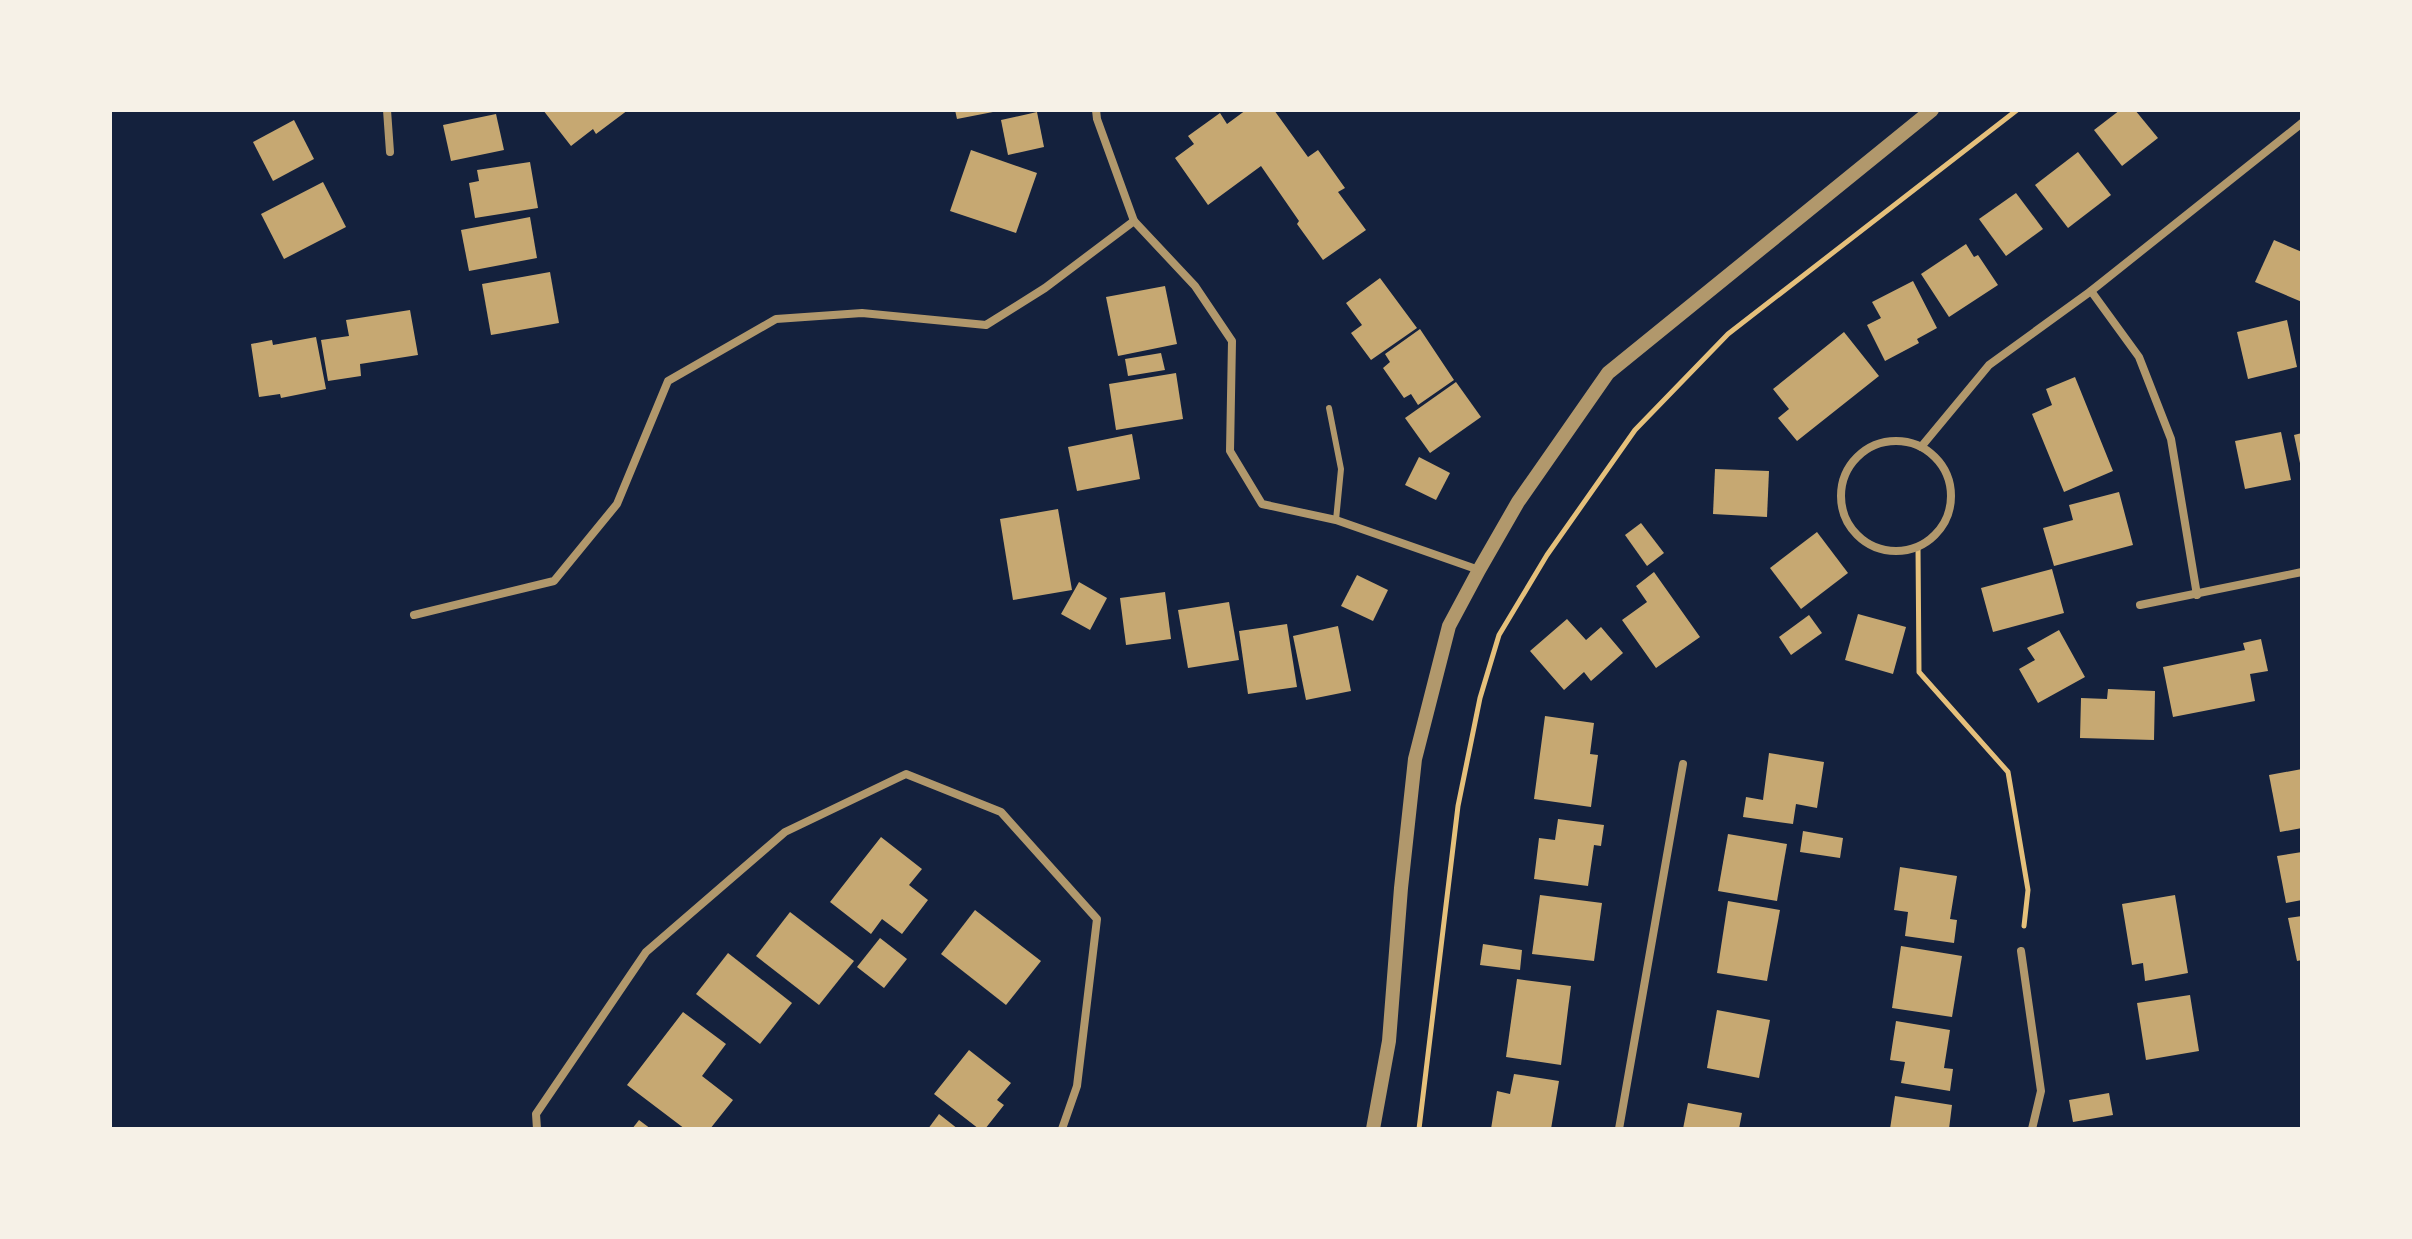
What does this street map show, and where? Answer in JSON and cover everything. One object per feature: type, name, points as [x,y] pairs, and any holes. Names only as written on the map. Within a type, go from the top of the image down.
[{"type":"street","points":[[387,110],[390,152]]},
{"type":"street","points":[[1096,110],[1134,221],[1195,286],[1232,341],[1230,451],[1262,504],[1336,520],[1479,570]]},
{"type":"street","points":[[1373,1129],[1389,1041],[1415,759],[1449,626],[1479,570],[1518,502],[1608,373],[1932,110]]},
{"type":"street","points":[[1921,447],[1989,365],[2091,291],[2302,123]]},
{"type":"street","points":[[414,615],[554,581],[617,504],[668,381],[776,319],[862,313],[986,325],[1045,288],[1134,221]]},
{"type":"street","points":[[2091,291],[2139,357],[2171,439],[2197,595]]},
{"type":"street","points":[[1884,441],[1903,441],[1921,447],[1935,457],[1946,472],[1951,489],[1950,507],[1944,523],[1933,537],[1918,547],[1900,551],[1883,550],[1866,543],[1852,531],[1843,514],[1840,496],[1843,477],[1853,460],[1884,441]]},
{"type":"street","points":[[2140,605],[2302,572]]},
{"type":"street","points":[[1619,1129],[1683,764]]},
{"type":"street","points":[[537,1129],[536,1114],[646,952],[785,832],[906,774],[1001,812],[1097,919],[1077,1086],[1062,1129]]},
{"type":"street","points":[[2021,951],[2041,1091],[2032,1129]]},
{"type":"lane","points":[[1329,408],[1341,469],[1336,520]]},
{"type":"path","points":[[1419,1129],[1458,806],[1480,698],[1499,635],[1547,555],[1635,430],[1728,334],[2017,110]]},
{"type":"path","points":[[1918,547],[1919,672],[2008,772],[2028,890],[2021,951]]},
{"type":"building","points":[[543,110],[628,110],[596,134],[593,129],[571,146]]},
{"type":"building","points":[[955,110],[997,110],[998,111],[957,119]]},
{"type":"building","points":[[1246,110],[1274,110],[1308,157],[1318,150],[1345,188],[1338,192],[1366,230],[1323,260],[1261,166],[1208,205],[1175,158],[1194,144],[1188,136],[1220,113],[1227,124]]},
{"type":"building","points":[[2120,110],[2135,110],[2158,138],[2122,166],[2094,130]]},
{"type":"building","points":[[1037,112],[1044,147],[1008,155],[1001,120]]},
{"type":"building","points":[[496,114],[504,150],[451,161],[443,125]]},
{"type":"building","points":[[294,120],[314,159],[273,181],[253,142]]},
{"type":"building","points":[[971,150],[1037,173],[1016,233],[950,211]]},
{"type":"building","points":[[2078,152],[2111,195],[2068,228],[2035,185]]},
{"type":"building","points":[[530,162],[538,208],[475,218],[469,183],[479,181],[477,170]]},
{"type":"building","points":[[323,182],[346,227],[284,259],[261,214]]},
{"type":"building","points":[[2016,193],[2043,229],[2006,256],[1979,219]]},
{"type":"building","points":[[530,217],[537,258],[469,271],[461,230]]},
{"type":"building","points":[[2274,240],[2302,252],[2302,302],[2255,282]]},
{"type":"building","points":[[1966,244],[1974,257],[1978,255],[1998,285],[1949,317],[1921,274]]},
{"type":"building","points":[[550,272],[559,323],[491,335],[482,284]]},
{"type":"building","points":[[1380,278],[1417,328],[1371,360],[1351,333],[1362,325],[1346,303]]},
{"type":"building","points":[[1913,281],[1937,328],[1917,339],[1919,343],[1885,361],[1867,325],[1881,318],[1872,302]]},
{"type":"building","points":[[1165,286],[1177,344],[1118,356],[1106,297]]},
{"type":"building","points":[[410,310],[418,355],[360,364],[361,376],[328,381],[321,340],[349,336],[346,320]]},
{"type":"building","points":[[2287,320],[2297,367],[2248,379],[2237,332]]},
{"type":"building","points":[[1420,329],[1454,380],[1418,405],[1411,394],[1404,398],[1383,368],[1390,362],[1385,354]]},
{"type":"building","points":[[1844,332],[1879,376],[1797,441],[1778,418],[1789,409],[1773,389]]},
{"type":"building","points":[[316,337],[326,389],[281,398],[280,394],[259,397],[251,344],[272,340],[273,345]]},
{"type":"building","points":[[1161,353],[1165,370],[1128,376],[1125,359]]},
{"type":"building","points":[[1176,373],[1183,419],[1116,430],[1109,384]]},
{"type":"building","points":[[2075,377],[2113,471],[2064,492],[2032,414],[2052,405],[2046,389]]},
{"type":"building","points":[[1456,382],[1481,417],[1430,453],[1405,418]]},
{"type":"building","points":[[2281,432],[2291,480],[2245,489],[2235,441]]},
{"type":"building","points":[[2302,433],[2302,468],[2301,468],[2294,435]]},
{"type":"building","points":[[1132,434],[1140,479],[1077,491],[1068,447]]},
{"type":"building","points":[[1419,457],[1450,473],[1436,500],[1405,485]]},
{"type":"building","points":[[1715,469],[1769,471],[1767,517],[1713,514]]},
{"type":"building","points":[[2119,492],[2133,545],[2054,566],[2043,528],[2073,520],[2069,505]]},
{"type":"building","points":[[1058,509],[1072,590],[1013,600],[1000,519]]},
{"type":"building","points":[[1641,523],[1664,553],[1647,566],[1625,535]]},
{"type":"building","points":[[1817,532],[1848,573],[1801,609],[1770,568]]},
{"type":"building","points":[[2052,569],[2064,613],[1993,632],[1981,588]]},
{"type":"building","points":[[1654,572],[1700,637],[1656,668],[1622,620],[1647,602],[1636,586]]},
{"type":"building","points":[[1357,575],[1388,590],[1373,621],[1341,606]]},
{"type":"building","points":[[1079,582],[1107,598],[1090,630],[1061,614]]},
{"type":"building","points":[[1165,592],[1171,639],[1126,645],[1120,598]]},
{"type":"building","points":[[1229,602],[1239,660],[1188,668],[1178,610]]},
{"type":"building","points":[[1858,614],[1906,627],[1893,674],[1845,660]]},
{"type":"building","points":[[1809,615],[1822,633],[1791,655],[1779,637]]},
{"type":"building","points":[[1567,619],[1586,640],[1601,627],[1623,653],[1591,681],[1584,672],[1564,690],[1530,651]]},
{"type":"building","points":[[1287,624],[1297,687],[1248,694],[1239,631]]},
{"type":"building","points":[[1338,626],[1351,691],[1306,700],[1293,636]]},
{"type":"building","points":[[2059,630],[2085,677],[2038,703],[2019,669],[2035,660],[2027,648]]},
{"type":"building","points":[[2261,639],[2268,671],[2250,674],[2255,701],[2173,717],[2163,667],[2245,650],[2243,643]]},
{"type":"building","points":[[2108,689],[2155,691],[2154,740],[2080,738],[2081,698],[2107,699]]},
{"type":"building","points":[[1545,716],[1594,723],[1590,754],[1598,755],[1591,807],[1534,799]]},
{"type":"building","points":[[1769,753],[1824,762],[1817,808],[1796,804],[1793,824],[1743,817],[1746,797],[1763,800]]},
{"type":"building","points":[[2302,769],[2302,828],[2280,832],[2269,775]]},
{"type":"building","points":[[1558,819],[1604,825],[1601,846],[1594,845],[1588,886],[1534,879],[1539,838],[1555,840]]},
{"type":"building","points":[[1803,831],[1843,838],[1840,858],[1800,852]]},
{"type":"building","points":[[1728,834],[1787,844],[1777,901],[1718,891]]},
{"type":"building","points":[[881,837],[922,869],[909,885],[928,900],[902,934],[882,919],[871,934],[830,902]]},
{"type":"building","points":[[2302,852],[2302,900],[2286,903],[2277,856]]},
{"type":"building","points":[[1900,867],[1957,876],[1950,919],[1957,920],[1954,943],[1905,936],[1908,912],[1894,910]]},
{"type":"building","points":[[1540,895],[1602,903],[1594,961],[1532,954]]},
{"type":"building","points":[[2175,895],[2188,973],[2145,981],[2143,963],[2132,965],[2122,904]]},
{"type":"building","points":[[1728,901],[1780,910],[1767,981],[1717,973]]},
{"type":"building","points":[[975,910],[1041,961],[1006,1005],[941,954]]},
{"type":"building","points":[[790,912],[854,961],[819,1005],[756,956]]},
{"type":"building","points":[[2302,916],[2302,960],[2297,961],[2288,918]]},
{"type":"building","points":[[880,938],[907,959],[884,988],[857,967]]},
{"type":"building","points":[[1483,944],[1522,950],[1520,970],[1480,965]]},
{"type":"building","points":[[1901,946],[1962,956],[1952,1017],[1892,1008]]},
{"type":"building","points":[[728,953],[792,1003],[760,1044],[696,994]]},
{"type":"building","points":[[1517,979],[1571,986],[1561,1065],[1506,1057]]},
{"type":"building","points":[[2190,995],[2199,1051],[2146,1060],[2137,1003]]},
{"type":"building","points":[[1717,1010],[1770,1020],[1759,1078],[1707,1068]]},
{"type":"building","points":[[683,1012],[726,1044],[702,1076],[733,1100],[710,1129],[685,1129],[627,1085]]},
{"type":"building","points":[[1896,1021],[1950,1030],[1944,1068],[1953,1069],[1950,1091],[1901,1083],[1905,1062],[1890,1060]]},
{"type":"building","points":[[969,1050],[1011,1083],[997,1100],[1004,1105],[985,1129],[979,1129],[934,1094]]},
{"type":"building","points":[[1514,1074],[1559,1081],[1551,1129],[1491,1129],[1497,1091],[1510,1094]]},
{"type":"building","points":[[2109,1093],[2113,1115],[2073,1122],[2069,1100]]},
{"type":"building","points":[[1895,1096],[1952,1105],[1949,1129],[1890,1129]]},
{"type":"building","points":[[1688,1103],[1742,1113],[1739,1129],[1683,1129]]},
{"type":"building","points":[[939,1114],[958,1129],[928,1129]]},
{"type":"building","points":[[639,1120],[651,1129],[632,1129]]}]
